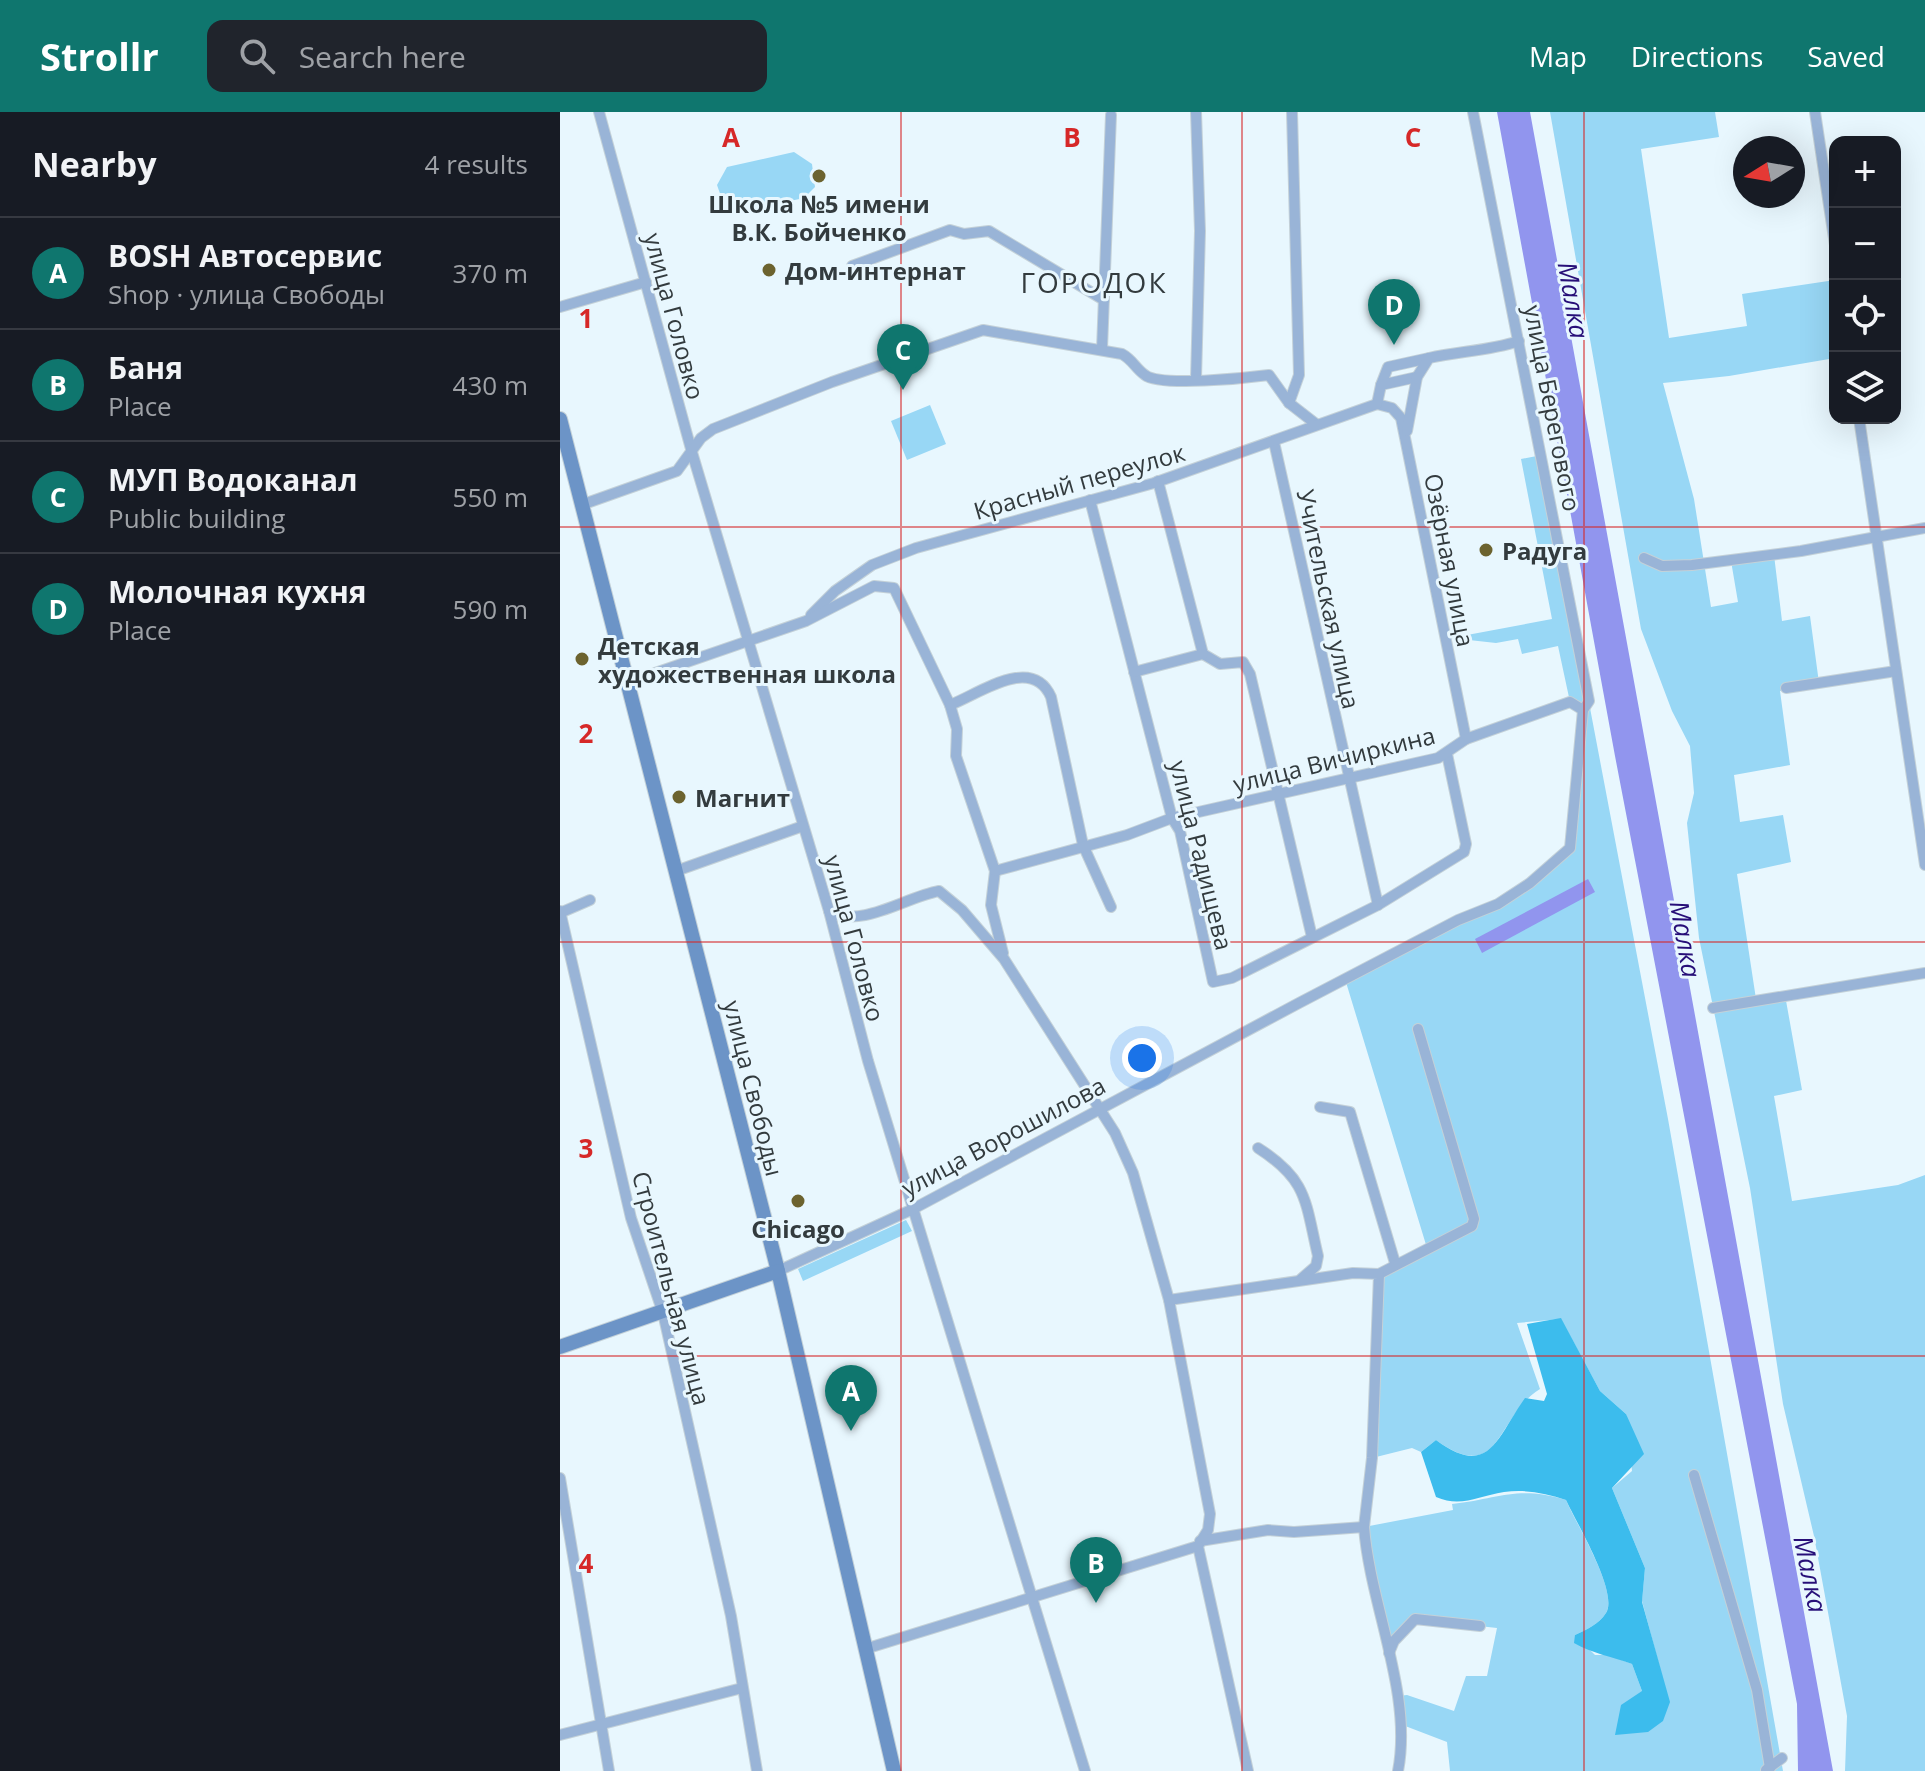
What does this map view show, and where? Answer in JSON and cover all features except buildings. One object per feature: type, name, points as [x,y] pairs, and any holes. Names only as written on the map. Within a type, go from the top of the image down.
[{"type":"main road","name":"улица Свободы","points":[[560,419],[778,1271],[894,1771]]},
{"type":"main road","name":"улица Ворошилова","points":[[560,1347],[778,1271]]},
{"type":"street","name":"улица Головко","points":[[599,112],[691,449],[829,911],[868,1061],[1085,1771]]},
{"type":"street","points":[[1196,112],[1200,231],[1196,379]]},
{"type":"street","points":[[1289,403],[1299,375],[1292,112]]},
{"type":"street","name":"улица Берегового","points":[[1473,112],[1589,701],[1583,710],[1570,848]]},
{"type":"street","points":[[1815,112],[1829,208]]},
{"type":"street","points":[[1102,349],[1111,115]]},
{"type":"street","points":[[852,266],[950,230],[964,234],[989,231],[1104,300]]},
{"type":"street","points":[[560,307],[646,282]]},
{"type":"street","points":[[584,504],[677,471],[691,449],[713,429],[740,417],[983,330],[1102,349],[1133,360],[1145,375],[1163,382],[1269,375],[1289,403],[1316,424]]},
{"type":"street","points":[[1377,404],[1388,367],[1454,352],[1489,351],[1519,341]]},
{"type":"street","points":[[1405,439],[1417,377],[1429,358]]},
{"type":"street","points":[[1381,385],[1417,377]]},
{"type":"street","name":"Озёрная улица","points":[[1377,404],[1392,408],[1401,418],[1466,739]]},
{"type":"street","name":"Красный переулок","points":[[806,621],[835,591],[872,565],[916,548],[1158,481],[1377,404]]},
{"type":"street","points":[[1860,424],[1925,865]]},
{"type":"street","name":"Учительская улица","points":[[1274,442],[1347,779],[1378,905]]},
{"type":"street","points":[[1158,481],[1203,654],[1220,664],[1238,661],[1247,666],[1312,937]]},
{"type":"street","name":"улица Радищева","points":[[1090,500],[1172,818],[1180,831],[1213,982],[1232,978],[1378,905],[1454,861],[1464,852],[1466,844],[1447,754]]},
{"type":"street","points":[[1644,558],[1662,566],[1692,565],[1925,528]]},
{"type":"street","name":"Красный переулок","points":[[629,682],[806,621],[874,586],[894,588],[950,705]]},
{"type":"street","points":[[1134,672],[1203,654]]},
{"type":"street","points":[[1786,688],[1896,671]]},
{"type":"street","points":[[1004,959],[991,905],[995,871],[956,756],[957,729],[950,705],[1019,676],[1041,681],[1051,697],[1083,845],[1111,907]]},
{"type":"street","name":"улица Вичиркина","points":[[995,871],[1127,835],[1172,818],[1447,754],[1466,739],[1570,702],[1583,710]]},
{"type":"street","points":[[676,871],[803,826]]},
{"type":"street","name":"улица Ворошилова","points":[[778,1271],[913,1209],[1458,920],[1498,904],[1530,883],[1570,848]]},
{"type":"street","points":[[829,911],[843,918],[861,916],[939,891],[962,910],[1004,959],[1101,1109],[1133,1173],[1169,1300],[1210,1514],[1208,1530],[1198,1544],[1248,1771]]},
{"type":"street","points":[[560,913],[590,900]]},
{"type":"street","name":"Строительная улица","points":[[560,913],[631,1218],[663,1313],[731,1616],[757,1771]]},
{"type":"street","points":[[1713,1008],[1925,973]]},
{"type":"street","points":[[1169,1300],[1353,1273],[1379,1274],[1395,1263],[1472,1226],[1474,1219],[1418,1029]]},
{"type":"street","points":[[1320,1107],[1343,1108],[1350,1112],[1395,1263]]},
{"type":"street","points":[[1258,1148],[1284,1165],[1298,1179],[1318,1256],[1316,1266],[1300,1281]]},
{"type":"street","points":[[1379,1274],[1372,1458],[1364,1527],[1366,1557],[1398,1696],[1398,1771]]},
{"type":"street","points":[[1694,1475],[1757,1690],[1767,1769],[1782,1758]]},
{"type":"street","points":[[560,1478],[609,1771]]},
{"type":"street","points":[[865,1649],[1198,1544],[1268,1530],[1294,1532],[1364,1527]]},
{"type":"street","points":[[1389,1653],[1394,1641],[1415,1619],[1480,1626]]},
{"type":"street","points":[[560,1735],[742,1688]]},
{"type":"shaded area","points":[[1497,112],[1530,112],[1833,1771],[1798,1771],[1797,1704],[1615,756]]},
{"type":"shaded area","points":[[1550,112],[1715,112],[1719,137],[1641,149],[1669,338],[1747,326],[1742,294],[1829,281],[1829,359],[1729,376],[1663,383],[1694,499],[1711,607],[1738,602],[1731,561],[1774,555],[1782,621],[1810,616],[1819,683],[1780,691],[1790,765],[1734,775],[1740,822],[1783,815],[1791,862],[1737,874],[1756,999],[1785,995],[1802,1090],[1774,1096],[1792,1201],[1898,1185],[1925,1175],[1925,1771],[1845,1771],[1847,1716],[1814,1536],[1783,1404],[1750,1188],[1699,938],[1687,823],[1694,793],[1690,746],[1672,711],[1641,629]]},
{"type":"shaded area","points":[[794,152],[812,164],[815,187],[804,198],[738,212],[724,205],[717,185],[727,167]]},
{"type":"shaded area","points":[[930,405],[946,444],[907,460],[891,421]]},
{"type":"shaded area","points":[[1542,455],[1668,1119],[1783,1771],[1450,1771],[1447,1742],[1400,1724],[1398,1696],[1407,1695],[1454,1711],[1466,1676],[1487,1676],[1497,1628],[1416,1619],[1389,1653],[1364,1527],[1453,1510],[1452,1504],[1508,1494],[1534,1494],[1566,1500],[1601,1574],[1608,1603],[1606,1613],[1596,1623],[1575,1635],[1595,1655],[1609,1655],[1632,1664],[1642,1691],[1669,1702],[1642,1601],[1645,1568],[1612,1488],[1632,1471],[1626,1414],[1600,1391],[1561,1319],[1517,1323],[1540,1389],[1525,1401],[1496,1443],[1486,1452],[1473,1456],[1457,1452],[1436,1440],[1421,1452],[1412,1448],[1372,1458],[1379,1274],[1427,1248],[1345,979],[1498,904],[1570,848],[1583,710],[1570,702],[1558,646],[1522,654],[1518,639],[1496,643],[1451,638],[1552,619],[1521,459]]},
{"type":"shaded area","points":[[1588,879],[1595,892],[1482,953],[1475,939]]},
{"type":"shaded area","points":[[906,1220],[912,1231],[803,1281],[798,1269]]},
{"type":"shaded area","points":[[1561,1318],[1600,1391],[1626,1414],[1644,1454],[1612,1488],[1645,1568],[1642,1602],[1670,1702],[1663,1721],[1648,1732],[1615,1735],[1621,1705],[1642,1691],[1632,1664],[1574,1643],[1575,1635],[1603,1617],[1608,1603],[1602,1574],[1566,1500],[1520,1491],[1462,1501],[1445,1500],[1436,1497],[1421,1452],[1436,1440],[1468,1456],[1480,1455],[1498,1440],[1525,1398],[1544,1401],[1547,1394],[1527,1324]]},
{"type":"place","name":"Школа №5 имени В.К. Бойченко","points":[[819,176]]},
{"type":"place","name":"Дом-интернат","points":[[769,270]]},
{"type":"place","name":"Молочная кухня","points":[[1394,345]]},
{"type":"place","name":"МУП Водоканал","points":[[903,390]]},
{"type":"place","name":"Радуга","points":[[1486,550]]},
{"type":"place","name":"Детская художественная школа","points":[[582,659]]},
{"type":"place","name":"Магнит","points":[[679,797]]},
{"type":"place","name":"Chicago","points":[[798,1201]]},
{"type":"place","name":"BOSH Автосервис","points":[[851,1431]]},
{"type":"place","name":"Баня","points":[[1096,1603]]},
{"type":"district","name":"ГОРОДОК","points":[[1094,282]]},
{"type":"water label","name":"Малка","points":[[1574,300]]},
{"type":"water label","name":"Малка","points":[[1686,939]]},
{"type":"water label","name":"Малка","points":[[1811,1574]]}]
